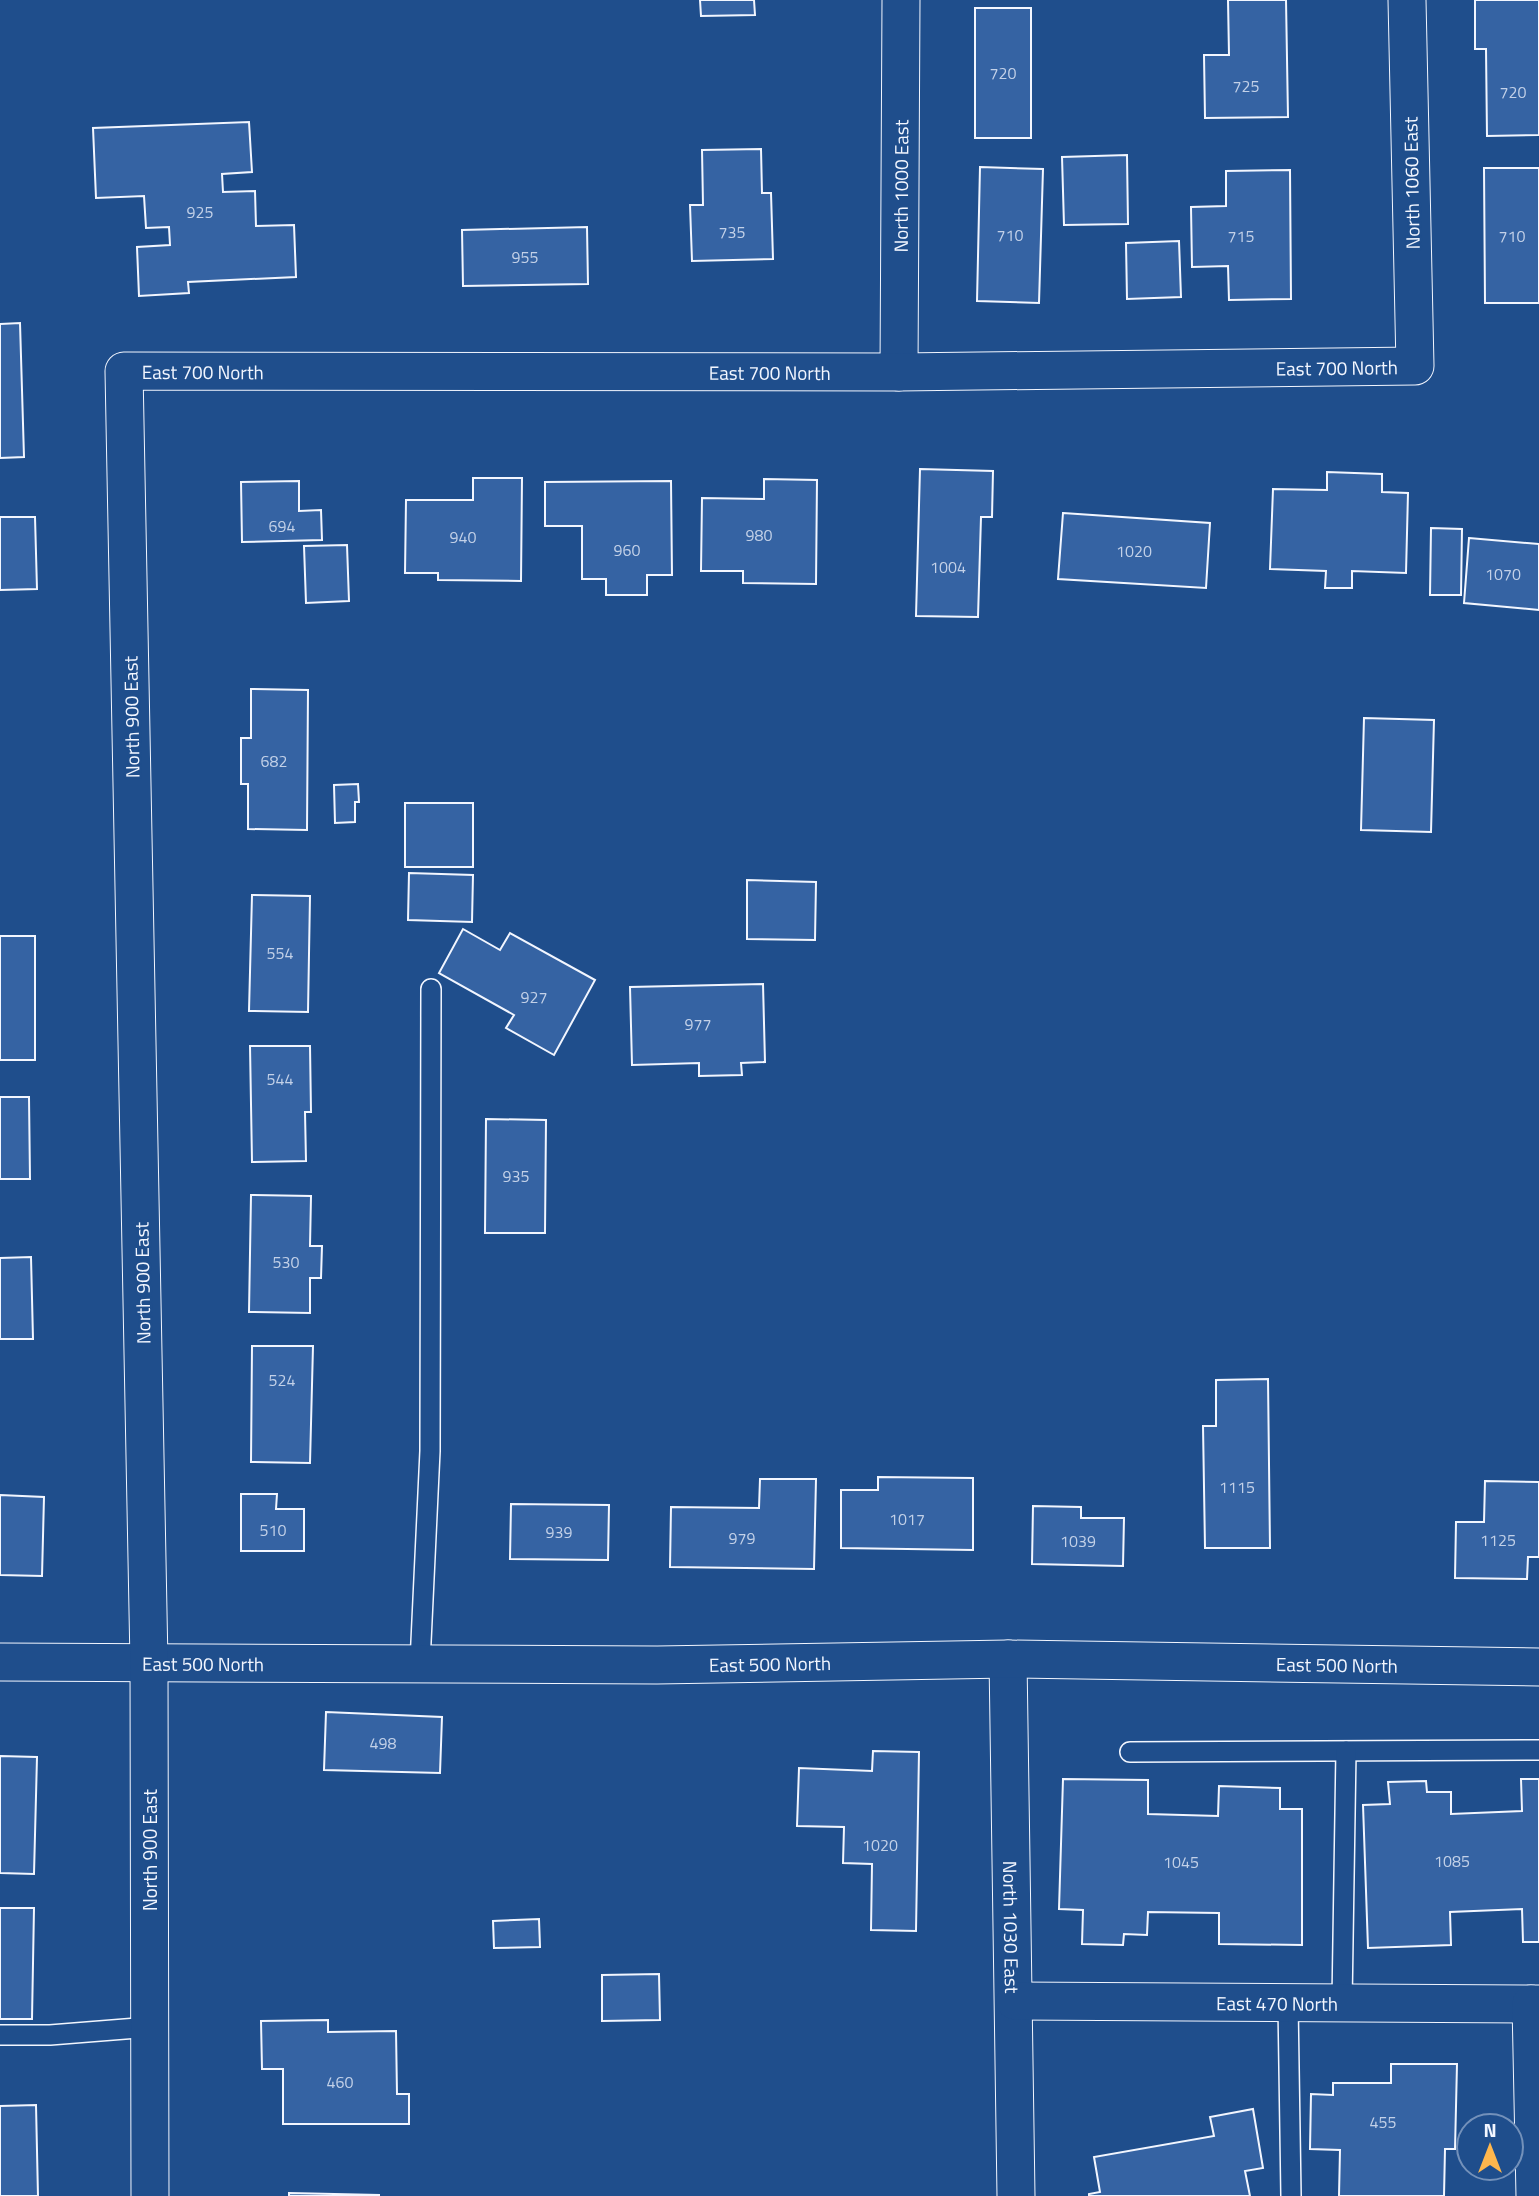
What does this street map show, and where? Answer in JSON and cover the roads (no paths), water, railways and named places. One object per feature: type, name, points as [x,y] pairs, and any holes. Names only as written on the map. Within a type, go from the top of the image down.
[{"type":"street","name":"North 1000 East","points":[[899,372],[901,0]]},
{"type":"street","name":"North 1060 East","points":[[1407,0],[1415,366]]},
{"type":"street","name":"East 700 North","points":[[124,371],[899,372],[1415,366]]},
{"type":"street","name":"North 900 East","points":[[124,371],[149,1662],[150,2196]]},
{"type":"street","name":"East 500 North","points":[[0,1662],[657,1665],[1008,1659],[1539,1667]]},
{"type":"street","name":"North 1030 East","points":[[1008,1659],[1017,2196]]},
{"type":"street","name":"East 470 North","points":[[1015,2001],[1535,2004]]},
{"type":"street","points":[[1535,2004],[1535,2196]]},
{"type":"lane","points":[[420,1663],[430,1451],[431,989]]},
{"type":"lane","points":[[1130,1752],[1539,1750]]},
{"type":"lane","points":[[1342,2003],[1346,1751]]},
{"type":"lane","points":[[1288,2003],[1291,2196]]},
{"type":"lane","points":[[0,2035],[50,2035],[150,2027]]}]
